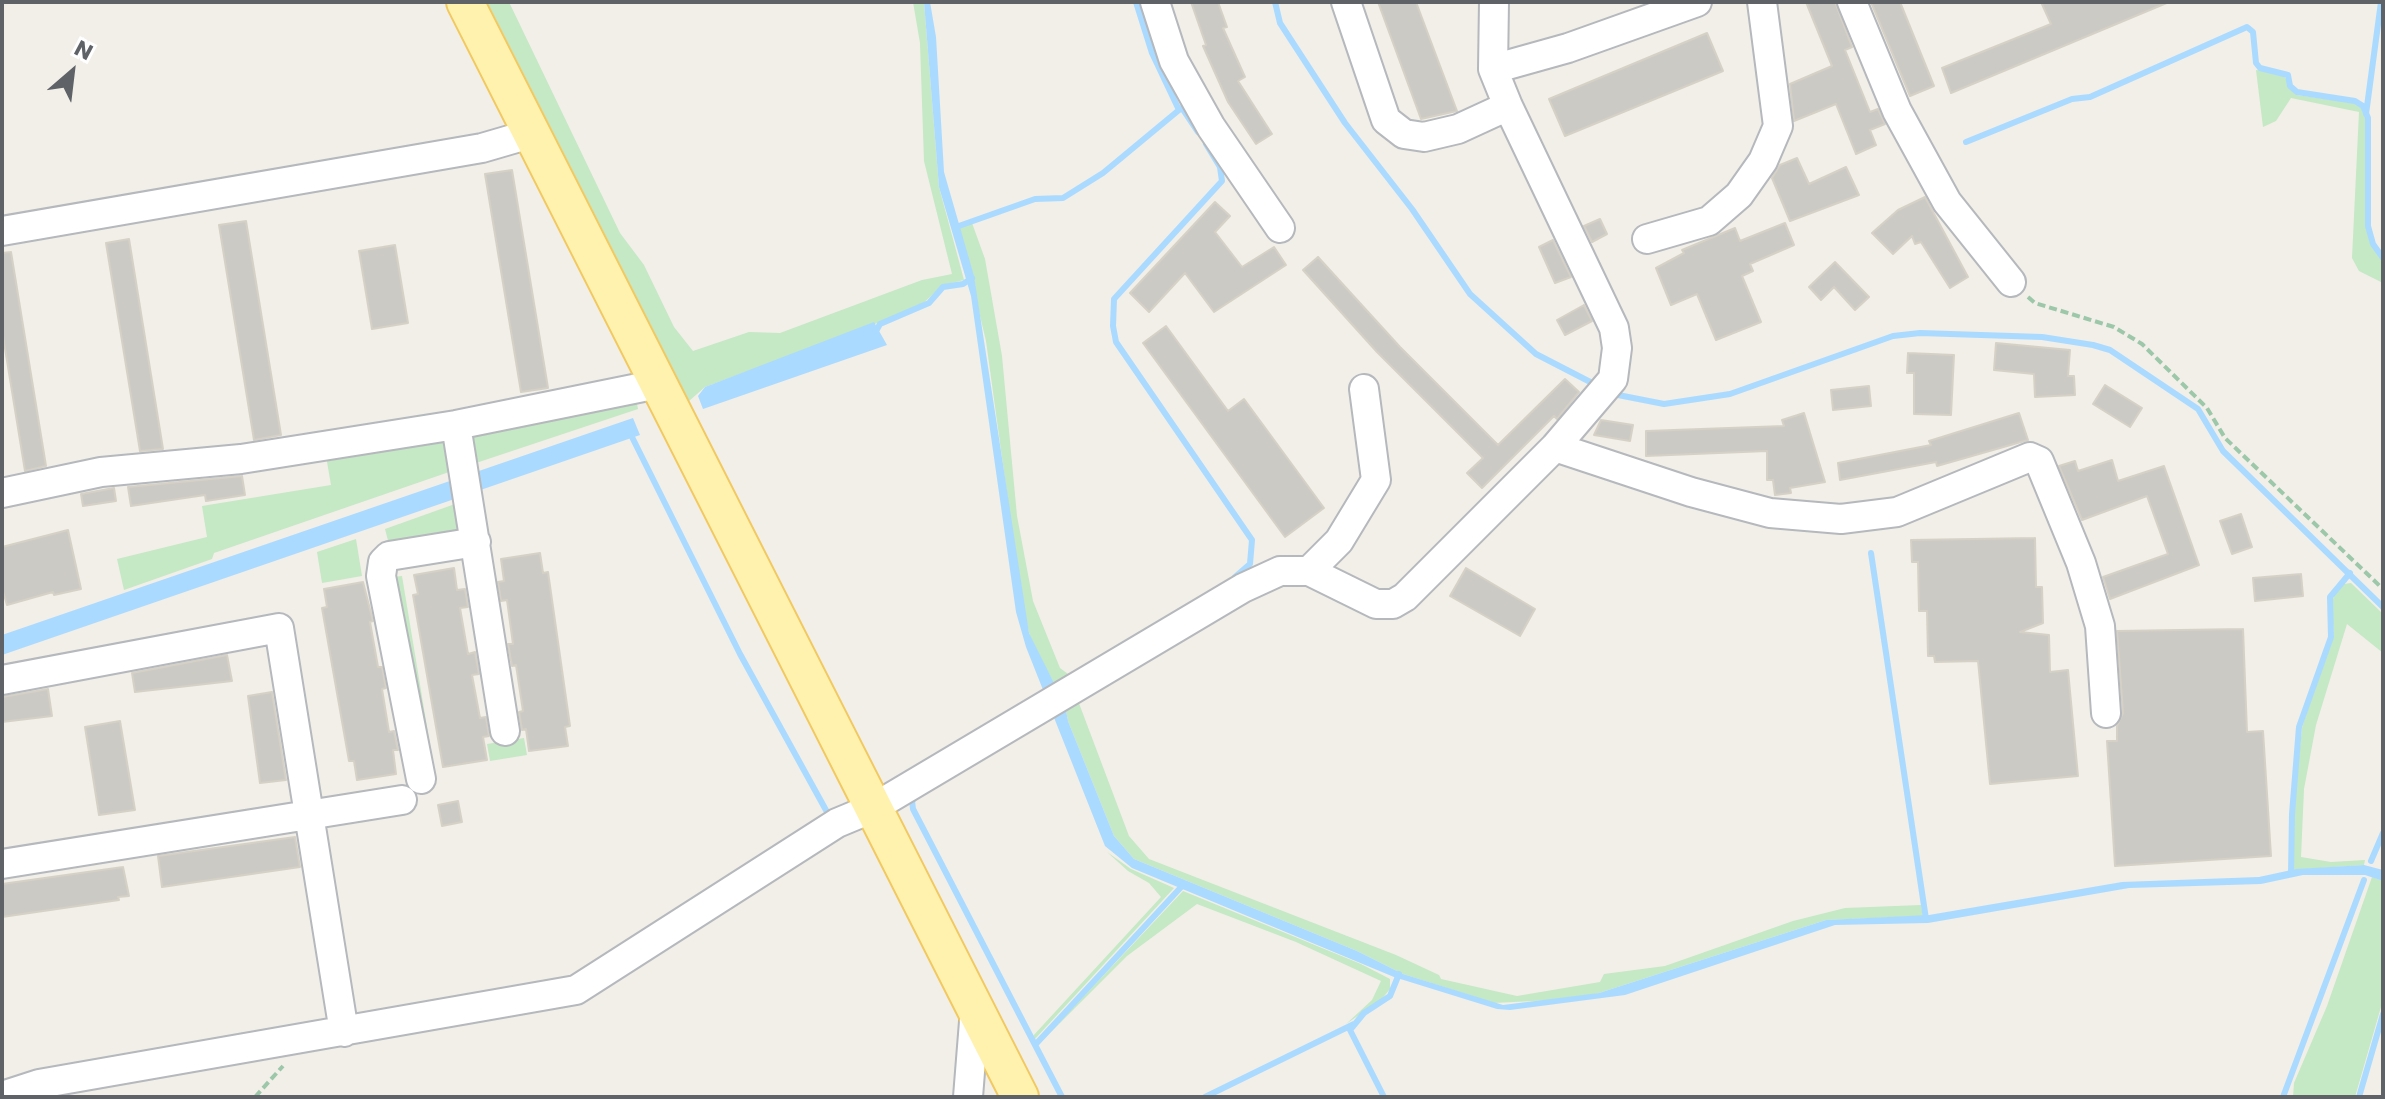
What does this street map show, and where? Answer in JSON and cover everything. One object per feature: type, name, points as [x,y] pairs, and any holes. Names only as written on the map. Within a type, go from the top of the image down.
[{"type":"main road","points":[[465,2],[1020,1097]]},
{"type":"street","points":[[1155,2],[1174,61],[1211,127],[1280,228]]},
{"type":"street","points":[[1346,2],[1386,120],[1404,134],[1424,137],[1458,129],[1508,106]]},
{"type":"street","points":[[2,1096],[576,990],[837,823],[873,808],[1243,588],[1280,571],[1309,571],[1376,604],[1393,604],[1405,597],[1555,447],[1613,379],[1615,338],[1493,69],[1494,2]]},
{"type":"street","points":[[1493,69],[1568,48],[1697,2]]},
{"type":"street","points":[[1647,239],[1709,221],[1739,195],[1763,161],[1778,126],[1762,2]]},
{"type":"street","points":[[1852,2],[1897,111],[1947,202],[2011,282]]},
{"type":"street","points":[[2,231],[482,148],[530,134]]},
{"type":"street","points":[[2,493],[101,472],[241,459],[456,425],[658,384]]},
{"type":"street","points":[[1309,571],[1339,541],[1376,480],[1364,389]]},
{"type":"street","points":[[456,425],[505,731]]},
{"type":"street","points":[[1555,447],[1691,492],[1770,513],[1841,519],[1897,512],[2030,457],[2039,461],[2081,563],[2100,626],[2106,713]]},
{"type":"street","points":[[2,864],[310,816],[411,790],[381,576],[383,562],[389,556],[476,542]]},
{"type":"street","points":[[2,680],[279,628],[344,1032]]},
{"type":"street","points":[[968,1097],[975,1009]]},
{"type":"path","points":[[2011,282],[2035,303],[2114,327],[2142,344],[2207,408],[2225,438],[2383,589]]},
{"type":"path","points":[[255,1097],[284,1064]]},
{"type":"green space","points":[[487,2],[509,2],[620,233],[644,265],[674,327],[693,351],[749,332],[780,333],[922,280],[952,274],[924,161],[920,43],[913,2],[924,2],[939,187],[964,280],[943,285],[918,308],[705,387],[689,401]]},
{"type":"green space","points":[[2256,70],[2282,73],[2297,95],[2355,103],[2361,108],[2365,118],[2366,226],[2371,245],[2383,261],[2383,283],[2359,271],[2352,258],[2359,112],[2291,98],[2276,121],[2263,127]]},
{"type":"green space","points":[[972,223],[985,259],[1002,356],[1017,516],[1033,601],[1060,668],[1068,674],[1055,685],[1031,641],[1022,603],[986,341],[959,228]]},
{"type":"green space","points":[[636,399],[638,409],[470,465],[466,435]]},
{"type":"green space","points":[[437,436],[447,441],[452,471],[214,553],[212,559],[124,590],[117,559],[207,537],[202,506],[331,485],[326,456]]},
{"type":"green space","points":[[455,504],[459,525],[455,533],[390,548],[385,529]]},
{"type":"green space","points":[[356,539],[362,576],[322,583],[317,552]]},
{"type":"green space","points":[[402,576],[434,769],[424,770],[393,577]]},
{"type":"green space","points":[[2351,583],[2383,614],[2383,653],[2347,624],[2316,725],[2304,789],[2301,857],[2331,862],[2365,860],[2364,865],[2293,870],[2293,813],[2302,728],[2322,661],[2334,635],[2331,604],[2336,591],[2344,584]]},
{"type":"green space","points":[[1077,698],[1129,836],[1149,859],[1396,955],[1439,975],[1441,979],[1517,996],[1600,982],[1604,974],[1665,966],[1793,921],[1845,908],[1921,905],[1923,916],[1826,920],[1599,993],[1573,999],[1494,1003],[1403,974],[1357,951],[1134,859],[1114,836],[1068,721],[1065,705]]},
{"type":"green space","points":[[524,738],[527,755],[490,761],[487,744]]},
{"type":"green space","points":[[1107,852],[1131,869],[1174,888],[1034,1040],[1032,1037],[1161,897],[1149,883],[1128,871]]},
{"type":"green space","points":[[2372,877],[2383,881],[2383,1000],[2355,1097],[2293,1097],[2294,1083],[2327,1006]]},
{"type":"green space","points":[[1183,891],[1361,964],[1390,979],[1390,989],[1381,1000],[1346,1024],[1372,1000],[1381,981],[1296,942],[1197,904],[1127,956],[1039,1044]]},
{"type":"water","points":[[924,2],[930,2],[936,37],[944,172],[974,276],[1029,633],[1065,705],[1068,721],[1114,836],[1134,859],[1357,951],[1403,974],[1503,1005],[1599,993],[1826,920],[1929,915],[2122,882],[2259,877],[2296,869],[2364,865],[2383,870],[2383,881],[2365,875],[2303,875],[2261,884],[2129,888],[1928,923],[1835,925],[1625,995],[1510,1010],[1497,1009],[1394,977],[1132,868],[1105,846],[1026,647],[1016,612],[971,296],[939,187]]},
{"type":"water","points":[[874,322],[887,345],[703,409],[698,396],[705,387]]},
{"type":"water","points":[[633,418],[640,435],[2,655],[2,635]]},
{"type":"building","points":[[1191,2],[1218,2],[1227,27],[1223,28],[1245,77],[1238,81],[1272,134],[1256,144],[1228,102],[1203,46],[1206,45]]},
{"type":"building","points":[[1378,2],[1416,2],[1457,111],[1421,119]]},
{"type":"building","points":[[1806,2],[1835,2],[1852,47],[1845,50],[1870,112],[1878,109],[1885,124],[1870,130],[1876,145],[1856,154],[1836,104],[1794,121],[1790,84],[1832,66]]},
{"type":"building","points":[[1871,2],[1900,2],[1934,86],[1910,96]]},
{"type":"building","points":[[2041,2],[2169,2],[1951,93],[1942,68],[2051,24]]},
{"type":"building","points":[[1707,33],[1723,71],[1565,136],[1549,99]]},
{"type":"building","points":[[1797,158],[1809,184],[1846,167],[1859,195],[1790,221],[1772,178],[1780,165]]},
{"type":"building","points":[[512,170],[548,388],[521,392],[485,174]]},
{"type":"building","points":[[1925,197],[1968,277],[1950,288],[1921,242],[1915,244],[1912,236],[1893,254],[1872,233],[1898,210]]},
{"type":"building","points":[[1215,202],[1230,216],[1215,232],[1242,267],[1274,247],[1286,265],[1214,312],[1185,273],[1149,312],[1130,293]]},
{"type":"building","points":[[1600,219],[1607,234],[1592,242],[1584,226]]},
{"type":"building","points":[[246,221],[281,435],[254,440],[219,225]]},
{"type":"building","points":[[1785,223],[1794,245],[1750,264],[1753,271],[1742,276],[1761,322],[1716,340],[1697,294],[1671,305],[1656,268],[1684,253],[1682,250],[1735,228],[1740,241]]},
{"type":"building","points":[[129,239],[163,449],[140,451],[106,243]]},
{"type":"building","points":[[1553,240],[1571,277],[1555,283],[1539,247]]},
{"type":"building","points":[[395,245],[408,323],[372,329],[359,251]]},
{"type":"building","points":[[11,252],[46,466],[25,471],[2,330],[2,253]]},
{"type":"building","points":[[1318,257],[1400,347],[1498,445],[1565,379],[1579,392],[1557,419],[1554,416],[1482,488],[1467,473],[1483,458],[1377,352],[1303,270]]},
{"type":"building","points":[[1835,262],[1869,297],[1855,310],[1834,287],[1821,300],[1809,287]]},
{"type":"building","points":[[1584,305],[1592,321],[1565,335],[1557,320]]},
{"type":"building","points":[[1166,326],[1228,411],[1244,399],[1324,508],[1285,537],[1143,343]]},
{"type":"building","points":[[1996,343],[2070,350],[2068,376],[2074,376],[2075,395],[2035,397],[2034,374],[1994,370]]},
{"type":"building","points":[[1908,353],[1954,355],[1951,415],[1914,414],[1914,373],[1907,373]]},
{"type":"building","points":[[2105,385],[2142,408],[2130,427],[2093,404]]},
{"type":"building","points":[[1869,386],[1871,406],[1833,410],[1831,390]]},
{"type":"building","points":[[1804,413],[1825,482],[1790,488],[1791,493],[1775,495],[1773,480],[1767,480],[1767,451],[1646,456],[1646,431],[1784,426],[1782,420]]},
{"type":"building","points":[[2019,413],[2028,440],[1937,466],[1936,462],[1840,480],[1838,463],[1931,445],[1929,441]]},
{"type":"building","points":[[1601,420],[1633,425],[1630,441],[1594,435]]},
{"type":"building","points":[[2112,460],[2118,481],[2164,466],[2199,565],[2110,599],[2103,577],[2168,554],[2147,496],[2082,520],[2059,466],[2075,461],[2078,471]]},
{"type":"building","points":[[242,476],[245,495],[206,501],[205,495],[131,506],[128,487]]},
{"type":"building","points":[[114,488],[116,501],[83,506],[81,494]]},
{"type":"building","points":[[2241,514],[2252,547],[2232,554],[2220,521]]},
{"type":"building","points":[[68,530],[81,589],[54,595],[53,592],[7,605],[2,588],[2,547]]},
{"type":"building","points":[[2035,538],[2036,587],[2042,587],[2043,623],[2020,632],[2049,635],[2050,672],[2068,670],[2078,776],[1990,784],[1978,661],[1935,662],[1934,656],[1928,656],[1927,611],[1919,611],[1918,562],[1912,562],[1911,540]]},
{"type":"building","points":[[540,553],[543,573],[548,572],[570,726],[565,727],[568,746],[529,751],[526,729],[522,730],[519,712],[523,711],[516,665],[512,666],[508,644],[513,644],[507,600],[501,601],[498,582],[504,581],[501,559]]},
{"type":"building","points":[[454,568],[457,590],[465,589],[468,607],[460,608],[468,654],[475,652],[479,674],[472,675],[480,718],[486,717],[489,736],[483,737],[487,760],[443,767],[413,595],[418,594],[414,575]]},
{"type":"building","points":[[1466,568],[1535,609],[1520,636],[1450,596]]},
{"type":"building","points":[[2301,574],[2303,596],[2255,601],[2253,578]]},
{"type":"building","points":[[363,582],[373,621],[370,622],[378,667],[382,667],[386,688],[382,689],[389,732],[394,731],[398,750],[393,750],[396,774],[357,780],[354,761],[349,761],[322,608],[327,607],[324,589]]},
{"type":"building","points":[[2243,629],[2247,732],[2263,731],[2271,856],[2115,866],[2107,741],[2117,741],[2117,726],[2123,713],[2117,631]]},
{"type":"building","points":[[227,655],[232,681],[135,692],[132,673]]},
{"type":"building","points":[[48,689],[52,716],[2,722],[2,697]]},
{"type":"building","points":[[272,692],[286,780],[260,783],[248,696]]},
{"type":"building","points":[[120,721],[135,810],[99,815],[85,727]]},
{"type":"building","points":[[458,801],[462,822],[442,826],[438,805]]},
{"type":"building","points":[[295,837],[300,867],[162,887],[158,856]]},
{"type":"building","points":[[123,867],[129,896],[2,917],[2,884]]},
{"type":"waterway","points":[[1136,2],[1152,53],[1179,110],[1182,108],[1198,132]]},
{"type":"waterway","points":[[1275,2],[1280,23],[1345,123],[1412,209],[1470,294],[1536,354],[1598,386]]},
{"type":"waterway","points":[[2366,114],[2381,2]]},
{"type":"waterway","points":[[1966,142],[2072,99],[2090,97],[2247,27],[2253,32],[2256,63],[2260,68],[2288,75],[2290,86],[2297,92],[2355,101],[2363,106],[2368,118],[2368,226],[2373,244],[2383,258]]},
{"type":"waterway","points":[[956,227],[1035,199],[1063,198],[1103,173],[1179,110]]},
{"type":"waterway","points":[[1206,144],[1220,167],[1222,181],[1114,299],[1113,326],[1116,342],[1252,540],[1250,564],[1235,577]]},
{"type":"waterway","points":[[875,333],[880,324],[929,303],[943,287],[963,284],[972,278]]},
{"type":"waterway","points":[[1613,394],[1664,404],[1730,394],[1893,336],[1920,333],[2042,337],[2093,345],[2110,350],[2198,409],[2223,451],[2383,607]]},
{"type":"waterway","points":[[630,433],[740,654],[827,812]]},
{"type":"waterway","points":[[1871,553],[1926,919]]},
{"type":"waterway","points":[[2291,874],[2299,727],[2331,637],[2330,597],[2350,573]]},
{"type":"waterway","points":[[917,795],[912,801],[913,809],[1062,1097]]},
{"type":"waterway","points":[[2371,861],[2383,833]]},
{"type":"waterway","points":[[2283,1097],[2364,880]]},
{"type":"waterway","points":[[1035,1045],[1183,885]]},
{"type":"waterway","points":[[1384,1097],[1350,1030],[1364,1013],[1390,996],[1399,974]]},
{"type":"waterway","points":[[2359,1097],[2383,1014]]},
{"type":"waterway","points":[[1205,1097],[1354,1024]]}]
